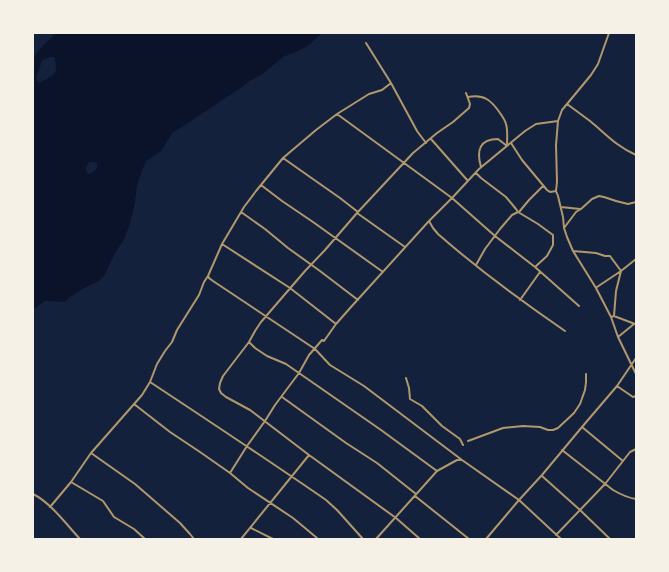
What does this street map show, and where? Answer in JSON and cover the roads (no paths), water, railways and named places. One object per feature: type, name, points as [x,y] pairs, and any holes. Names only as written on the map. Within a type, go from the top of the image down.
[{"type":"street","points":[[609,33],[594,71],[562,110],[558,121],[556,145],[556,191],[561,207],[564,228],[574,251],[612,316],[618,337],[636,374]]},
{"type":"street","points":[[366,43],[426,143]]},
{"type":"street","points":[[50,507],[71,482],[90,453],[134,404],[150,382],[157,364],[171,344],[177,330],[199,295],[222,244],[241,212],[261,185],[283,158],[316,130],[337,114],[369,94],[382,90],[391,83]]},
{"type":"street","points":[[420,539],[396,518],[250,410],[226,397],[219,389],[223,376],[249,342],[255,330],[290,288],[413,153],[469,108],[470,104],[466,93]]},
{"type":"street","points":[[467,98],[472,96],[490,100],[506,122],[508,132],[507,146]]},
{"type":"street","points":[[567,104],[590,121],[618,146],[636,155]]},
{"type":"street","points":[[337,114],[452,198],[495,236],[535,267],[579,306]]},
{"type":"street","points":[[230,473],[247,446],[299,373],[309,355],[322,340],[324,341],[336,324],[429,221],[482,166],[525,131],[536,124],[558,121]]},
{"type":"street","points":[[431,139],[468,181]]},
{"type":"street","points":[[482,166],[479,151],[484,142],[490,139],[498,139],[507,146]]},
{"type":"street","points":[[511,143],[522,160],[543,186],[550,192],[556,191]]},
{"type":"street","points":[[283,158],[406,247]]},
{"type":"street","points":[[476,173],[506,197],[518,212],[538,224],[552,235],[553,245],[547,256],[535,267]]},
{"type":"street","points":[[261,185],[383,272]]},
{"type":"street","points":[[476,265],[509,218],[518,212],[543,186]]},
{"type":"street","points":[[564,228],[576,212],[592,199],[599,196],[628,204],[636,202]]},
{"type":"street","points":[[561,207],[581,209]]},
{"type":"street","points":[[241,212],[358,300]]},
{"type":"street","points":[[429,221],[438,234],[476,265],[520,300],[565,331]]},
{"type":"street","points":[[222,244],[290,288],[336,324]]},
{"type":"street","points":[[574,251],[610,256],[621,271],[612,316]]},
{"type":"street","points":[[596,288],[636,259]]},
{"type":"street","points":[[520,300],[540,272]]},
{"type":"street","points":[[208,276],[213,281],[315,349],[330,365],[364,386],[518,500],[561,539]]},
{"type":"street","points":[[612,316],[636,323]]},
{"type":"street","points":[[618,337],[636,323]]},
{"type":"street","points":[[249,342],[254,348],[267,356],[286,364],[381,430],[437,472]]},
{"type":"street","points":[[486,539],[617,386],[636,358]]},
{"type":"street","points":[[468,441],[503,428],[523,426],[540,427],[553,430],[558,428],[574,413],[580,404],[585,390],[586,374]]},
{"type":"street","points":[[406,378],[410,399],[422,406],[440,424],[460,439],[463,444]]},
{"type":"street","points":[[150,382],[326,500],[363,539]]},
{"type":"street","points":[[617,386],[633,397],[636,396]]},
{"type":"street","points":[[282,397],[378,464],[469,539]]},
{"type":"street","points":[[134,404],[170,432],[230,473],[248,488],[293,518],[317,538],[316,539]]},
{"type":"street","points":[[582,426],[623,461]]},
{"type":"street","points":[[556,535],[605,484],[630,452],[636,448]]},
{"type":"street","points":[[562,450],[605,484],[622,495],[636,499]]},
{"type":"street","points":[[90,453],[140,488],[180,523],[194,539]]},
{"type":"street","points":[[241,539],[309,455]]},
{"type":"street","points":[[376,539],[437,472],[457,460],[462,460]]},
{"type":"street","points":[[542,475],[610,539]]},
{"type":"street","points":[[71,482],[102,501],[114,517],[134,529],[145,539]]},
{"type":"street","points":[[33,494],[50,507],[80,539]]},
{"type":"street","points":[[250,528],[273,539]]},
{"type":"water","points":[[55,33],[322,33],[309,45],[283,57],[264,73],[173,132],[161,151],[146,161],[137,185],[135,202],[129,227],[104,276],[97,282],[70,297],[65,302],[45,301],[33,310],[33,61],[37,52]],"holes":[[[54,57],[56,71],[52,76],[40,83],[37,81],[36,77],[42,60]],[[89,162],[97,163],[96,170],[89,174],[87,173],[86,168]]]}]
